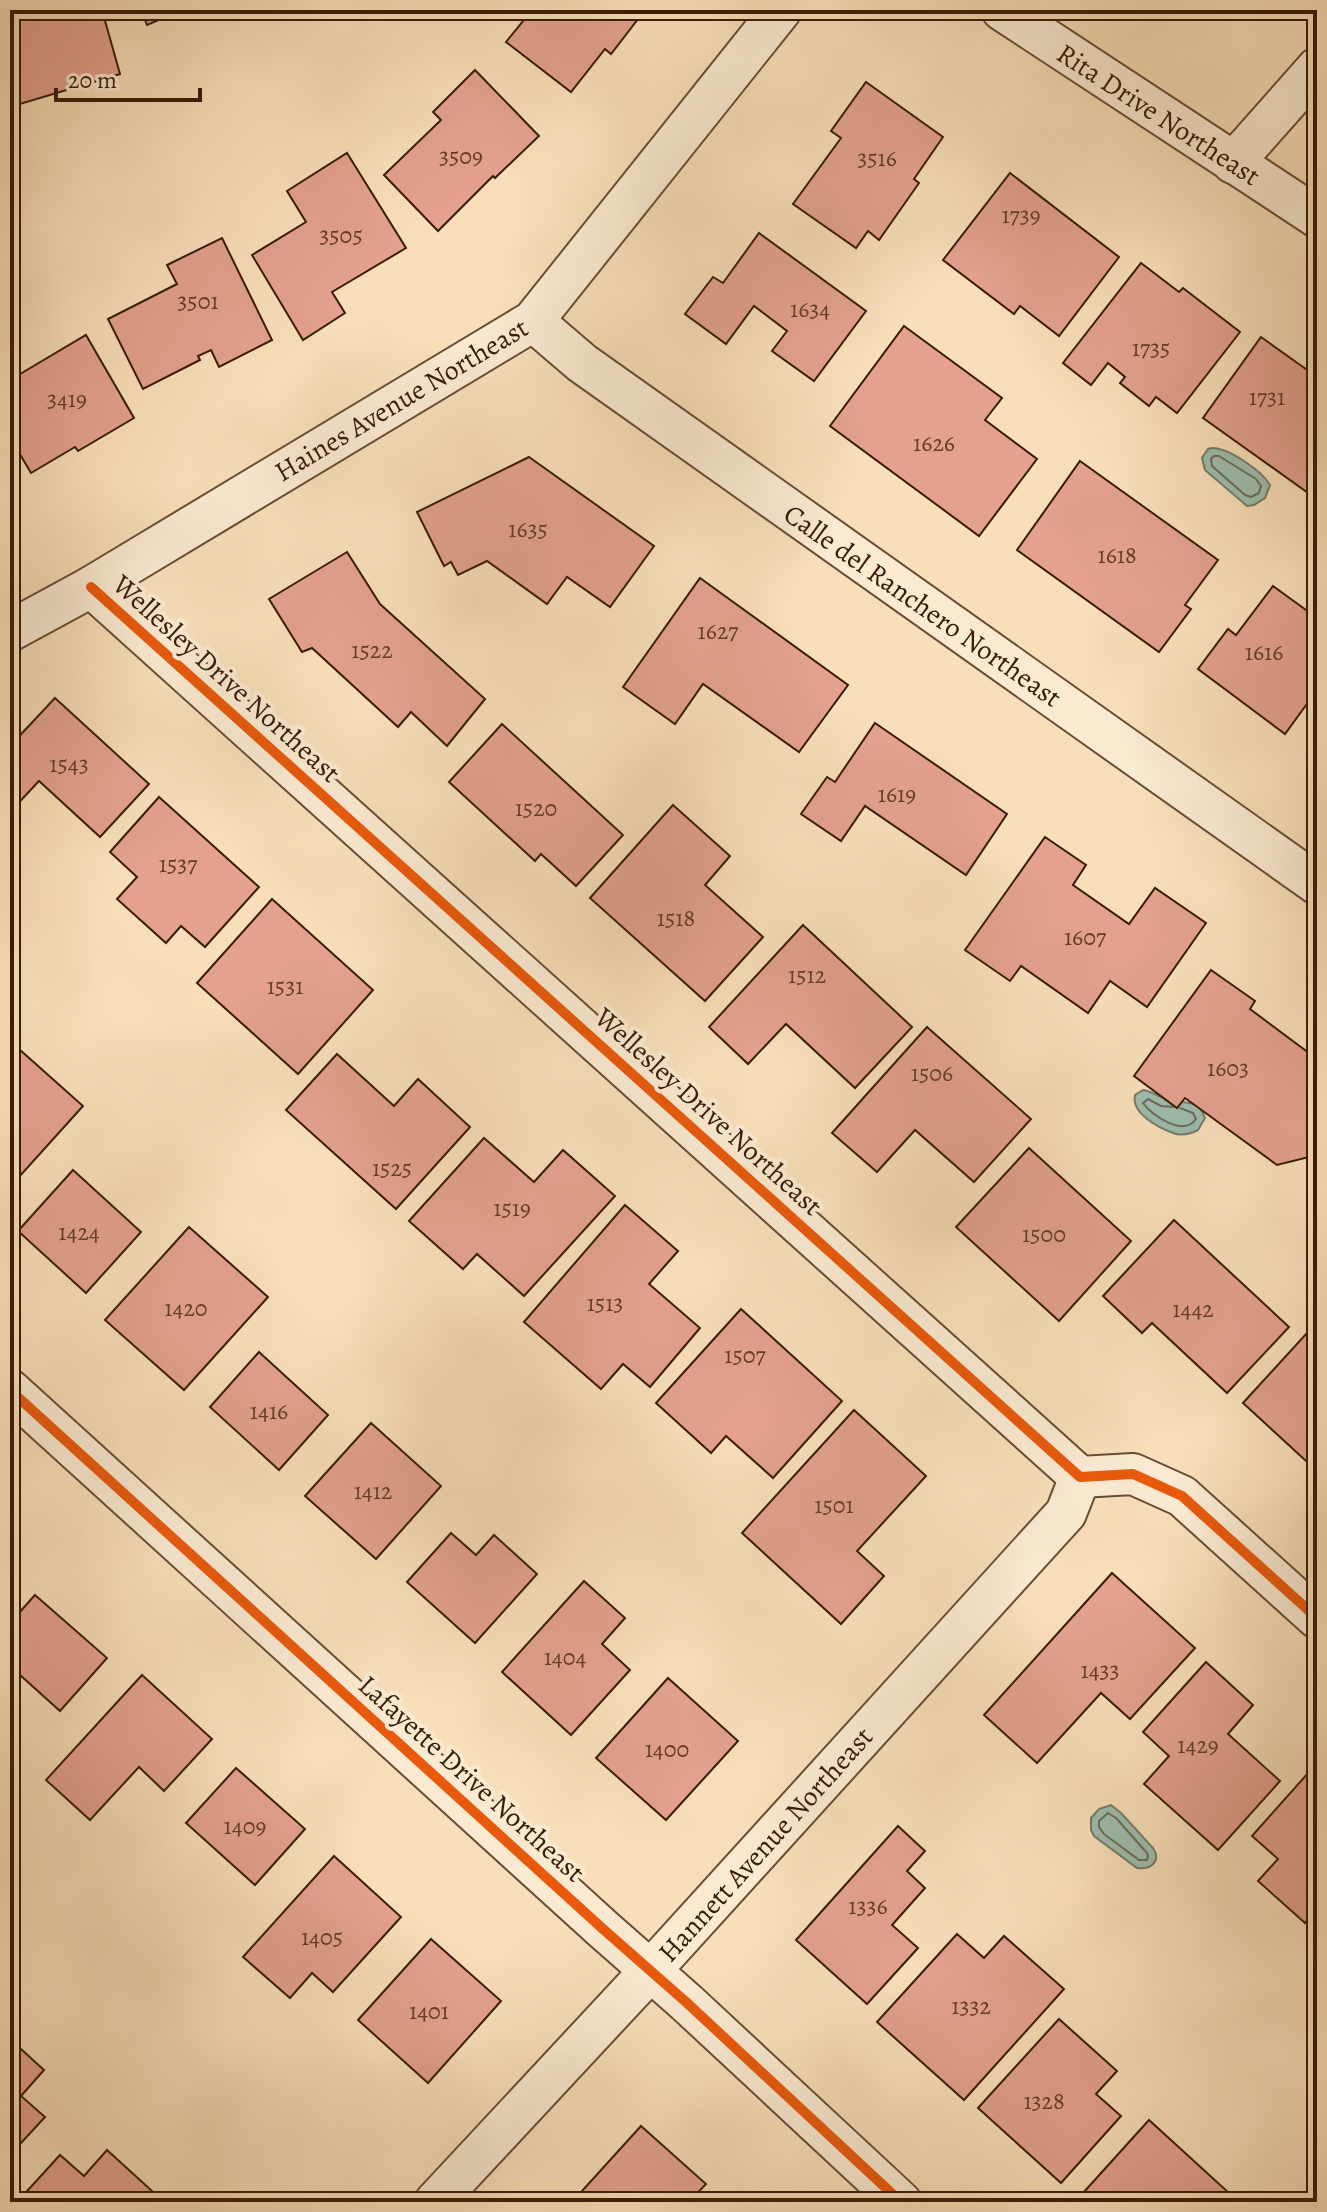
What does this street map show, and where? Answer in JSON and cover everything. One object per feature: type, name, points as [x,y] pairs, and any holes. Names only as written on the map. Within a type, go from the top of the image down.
[{"type":"street","name":"Haines Avenue Northeast","points":[[10,631],[91,587],[533,321],[781,10]]},
{"type":"street","name":"Rita Drive Northeast","points":[[1002,10],[1317,217]]},
{"type":"street","points":[[1233,163],[1317,68]]},
{"type":"street","name":"Calle del Ranchero Northeast","points":[[533,321],[582,363],[1317,884]]},
{"type":"street","name":"Wellesley Drive Northeast","points":[[91,587],[1080,1477]]},
{"type":"street","name":"Lafayette Drive Northeast","points":[[10,1390],[651,1970],[901,2202]]},
{"type":"street","points":[[1080,1477],[1133,1474],[1182,1496],[1317,1618]]},
{"type":"street","name":"Hannett Avenue Northeast","points":[[435,2202],[651,1970],[1066,1513],[1080,1477]]},
{"type":"water","points":[[1212,448],[1236,456],[1260,473],[1270,485],[1265,498],[1247,506],[1205,470],[1202,458]]},
{"type":"water","points":[[1143,1090],[1163,1098],[1199,1105],[1205,1118],[1198,1130],[1192,1133],[1179,1134],[1167,1130],[1146,1118],[1137,1108],[1135,1095]]},
{"type":"water","points":[[1111,1805],[1153,1848],[1156,1857],[1153,1864],[1137,1868],[1094,1836],[1091,1818],[1099,1809]]},
{"type":"building","points":[[10,10],[102,10],[120,74],[10,107]]},
{"type":"building","points":[[141,10],[183,10],[147,25]]},
{"type":"building","points":[[532,10],[645,10],[611,54],[605,49],[571,92],[506,42]]},
{"type":"building","points":[[475,70],[539,136],[438,231],[384,175],[441,120],[433,112]]},
{"type":"building","points":[[866,82],[943,137],[914,179],[919,183],[879,240],[868,231],[856,248],[793,204],[841,138],[831,131]]},
{"type":"building","points":[[347,153],[406,248],[332,292],[345,313],[303,340],[252,255],[306,222],[287,191]]},
{"type":"building","points":[[1010,173],[1119,257],[1059,336],[1020,306],[1014,314],[943,260]]},
{"type":"building","points":[[759,233],[866,311],[814,381],[772,351],[787,331],[754,306],[726,344],[685,314],[713,277],[723,283]]},
{"type":"building","points":[[222,238],[272,340],[219,367],[211,350],[198,356],[200,360],[143,389],[108,319],[177,284],[167,265]]},
{"type":"building","points":[[1141,263],[1179,292],[1183,288],[1240,332],[1177,413],[1156,397],[1149,406],[1120,383],[1125,377],[1108,363],[1091,385],[1063,363]]},
{"type":"building","points":[[904,326],[1002,398],[985,420],[1037,459],[979,536],[830,426]]},
{"type":"building","points":[[86,335],[134,418],[78,451],[75,447],[31,473],[21,456],[10,463],[10,380]]},
{"type":"building","points":[[1261,337],[1317,377],[1317,487],[1311,495],[1203,418]]},
{"type":"building","points":[[529,457],[654,546],[610,607],[567,577],[547,604],[487,561],[458,575],[451,562],[444,566],[417,512]]},
{"type":"building","points":[[1080,461],[1218,560],[1185,605],[1191,609],[1159,652],[1017,550]]},
{"type":"building","points":[[347,552],[380,604],[485,699],[447,746],[411,712],[398,727],[312,648],[302,652],[269,599]]},
{"type":"building","points":[[700,578],[848,685],[799,752],[703,684],[675,724],[623,687]]},
{"type":"building","points":[[1273,586],[1317,618],[1317,690],[1285,734],[1198,669],[1228,629],[1236,635]]},
{"type":"building","points":[[55,698],[149,784],[100,837],[39,781],[10,812],[10,746]]},
{"type":"building","points":[[875,723],[1007,814],[966,875],[865,806],[841,841],[801,814],[827,777],[835,782]]},
{"type":"building","points":[[502,724],[623,835],[576,886],[541,854],[535,861],[449,782]]},
{"type":"building","points":[[159,797],[259,887],[205,947],[181,926],[166,943],[117,899],[137,877],[110,852]]},
{"type":"building","points":[[673,805],[730,856],[705,885],[763,937],[705,1001],[590,898]]},
{"type":"building","points":[[1045,837],[1086,865],[1073,885],[1129,924],[1155,888],[1206,923],[1147,1007],[1110,981],[1088,1013],[1021,966],[1010,981],[965,950]]},
{"type":"building","points":[[272,899],[373,990],[298,1074],[197,983]]},
{"type":"building","points":[[803,925],[912,1027],[855,1088],[786,1024],[748,1064],[709,1027]]},
{"type":"building","points":[[1211,970],[1255,1001],[1250,1009],[1317,1059],[1317,1155],[1277,1165],[1185,1098],[1177,1108],[1134,1076]]},
{"type":"building","points":[[927,1027],[1031,1119],[974,1182],[915,1130],[877,1172],[832,1133]]},
{"type":"building","points":[[10,1041],[83,1106],[10,1187]]},
{"type":"building","points":[[337,1054],[394,1106],[418,1079],[470,1127],[396,1209],[286,1110]]},
{"type":"building","points":[[484,1138],[534,1182],[563,1150],[615,1196],[524,1296],[477,1254],[463,1269],[409,1221]]},
{"type":"building","points":[[1029,1148],[1131,1241],[1059,1321],[956,1227]]},
{"type":"building","points":[[73,1170],[141,1232],[86,1293],[18,1231]]},
{"type":"building","points":[[625,1205],[678,1251],[649,1284],[700,1328],[650,1387],[623,1364],[601,1389],[524,1322]]},
{"type":"building","points":[[1174,1220],[1289,1327],[1227,1393],[1152,1323],[1142,1333],[1103,1296]]},
{"type":"building","points":[[189,1227],[268,1297],[184,1390],[105,1320]]},
{"type":"building","points":[[741,1309],[842,1401],[773,1478],[726,1436],[711,1453],[656,1403]]},
{"type":"building","points":[[1317,1322],[1317,1471],[1243,1403]]},
{"type":"building","points":[[259,1352],[328,1415],[279,1470],[210,1407]]},
{"type":"building","points":[[854,1410],[926,1476],[857,1551],[884,1576],[841,1624],[742,1533]]},
{"type":"building","points":[[371,1423],[441,1486],[376,1559],[305,1496]]},
{"type":"building","points":[[451,1533],[476,1555],[494,1535],[537,1574],[475,1643],[407,1582]]},
{"type":"building","points":[[1112,1573],[1195,1648],[1130,1719],[1101,1693],[1037,1763],[984,1715]]},
{"type":"building","points":[[584,1581],[625,1618],[602,1644],[630,1670],[571,1735],[502,1672]]},
{"type":"building","points":[[35,1595],[107,1658],[60,1711],[10,1666],[10,1623]]},
{"type":"building","points":[[1206,1662],[1253,1705],[1228,1734],[1280,1781],[1218,1850],[1144,1784],[1169,1756],[1143,1732]]},
{"type":"building","points":[[142,1675],[212,1739],[164,1791],[139,1767],[90,1820],[46,1780]]},
{"type":"building","points":[[668,1678],[738,1741],[666,1820],[596,1758]]},
{"type":"building","points":[[1317,1763],[1317,1909],[1305,1923],[1258,1881],[1278,1859],[1252,1836]]},
{"type":"building","points":[[236,1768],[305,1829],[255,1885],[186,1823]]},
{"type":"building","points":[[898,1826],[925,1851],[907,1871],[925,1888],[892,1925],[918,1948],[867,2004],[796,1940]]},
{"type":"building","points":[[334,1856],[401,1917],[333,1992],[312,1973],[290,1998],[243,1957]]},
{"type":"building","points":[[957,1934],[984,1958],[1004,1936],[1064,1989],[964,2100],[877,2022]]},
{"type":"building","points":[[431,1939],[501,2001],[428,2083],[358,2020]]},
{"type":"building","points":[[1059,2019],[1117,2071],[1096,2094],[1121,2116],[1061,2183],[978,2108]]},
{"type":"building","points":[[10,2039],[44,2070],[21,2096],[45,2117],[10,2155]]},
{"type":"building","points":[[1149,2120],[1229,2193],[1220,2202],[1093,2202],[1083,2193]]},
{"type":"building","points":[[641,2126],[706,2184],[689,2202],[572,2202]]},
{"type":"building","points":[[107,2150],[152,2191],[141,2202],[17,2202],[60,2155],[84,2176]]},
{"type":"cycle path","points":[[91,587],[1080,1477],[1133,1474],[1182,1496],[1317,1618]]},
{"type":"cycle path","points":[[10,1390],[686,2002],[901,2202]]}]
